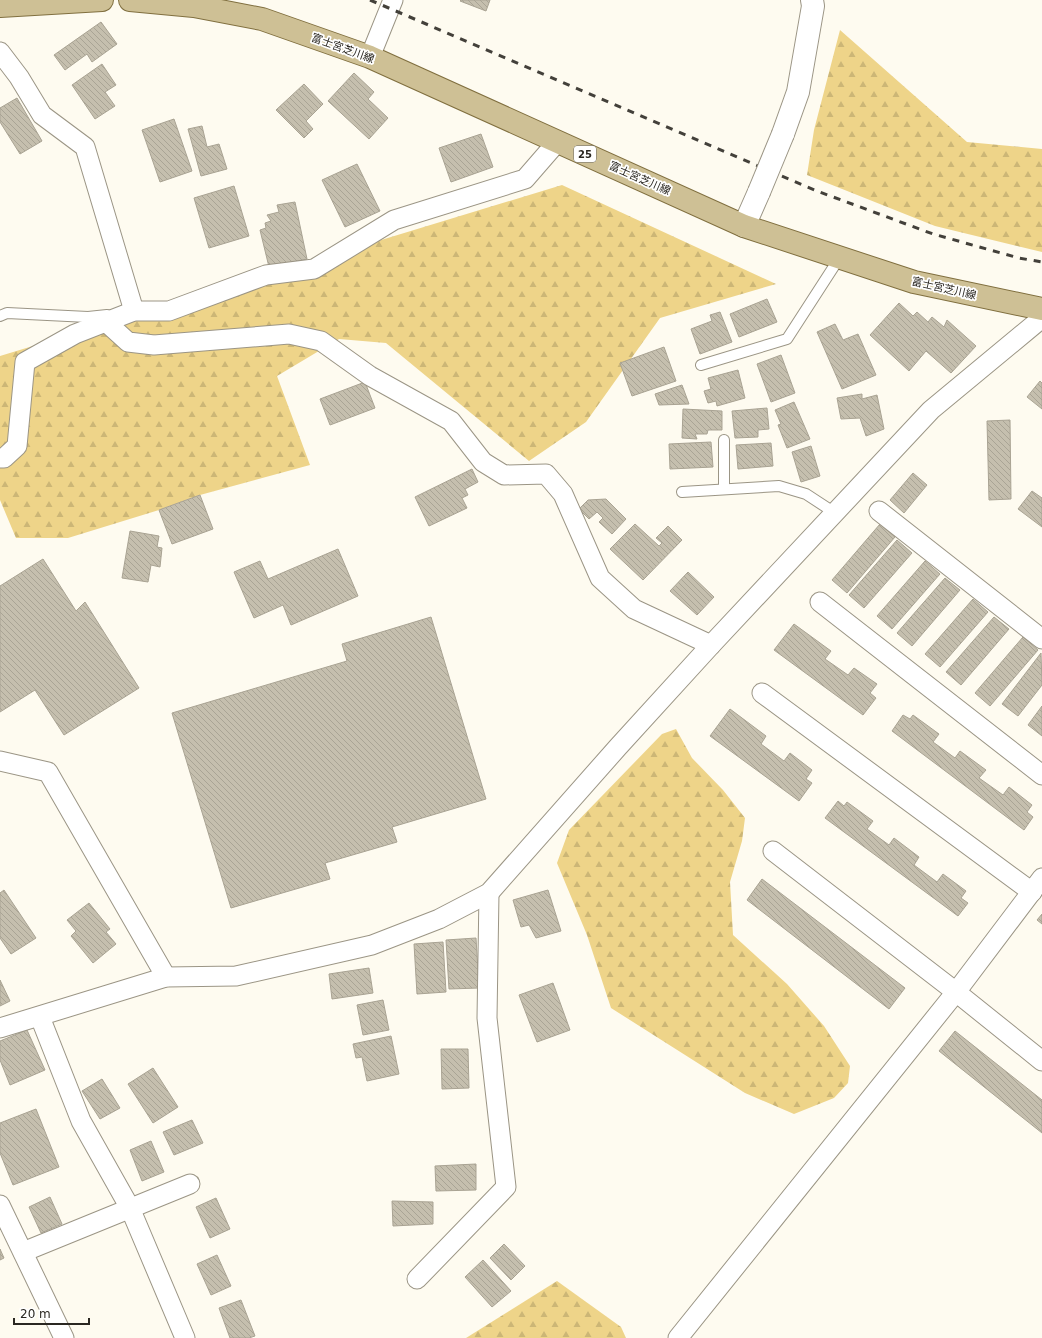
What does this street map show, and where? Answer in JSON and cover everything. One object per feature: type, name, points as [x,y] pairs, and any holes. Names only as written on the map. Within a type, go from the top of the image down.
[{"type":"main road","points":[[0,6],[102,0]]},
{"type":"main road","name":"富士宮芝川線","points":[[130,0],[194,6],[262,19],[370,57],[744,226],[914,282],[1042,309]]},
{"type":"street","points":[[370,57],[393,0]]},
{"type":"street","points":[[744,226],[783,134],[798,92],[813,6],[812,0]]},
{"type":"street","points":[[0,52],[19,77],[42,115],[85,147],[134,311]]},
{"type":"street","points":[[0,458],[4,458],[18,446],[25,362],[75,334],[134,311],[169,311],[266,275],[314,269],[394,220],[525,179],[558,141]]},
{"type":"street","points":[[0,1028],[40,1017],[166,977],[236,976],[372,945],[439,919],[489,893],[618,747],[711,645],[931,410],[1042,318]]},
{"type":"street","points":[[106,322],[128,342],[154,345],[289,334],[321,341],[370,376],[451,421],[483,462],[504,475],[546,474],[563,494],[600,578],[634,609],[711,645]]},
{"type":"street","points":[[879,511],[1042,639]]},
{"type":"street","points":[[820,602],[1042,776]]},
{"type":"street","points":[[678,1338],[956,992],[1037,885],[762,693]]},
{"type":"street","points":[[0,761],[48,772],[166,977]]},
{"type":"street","points":[[773,852],[956,992],[1042,1061]]},
{"type":"street","points":[[417,1279],[506,1187],[487,1018],[489,893]]},
{"type":"street","points":[[40,1017],[81,1120],[130,1208],[185,1338]]},
{"type":"street","points":[[23,1252],[190,1184]]},
{"type":"street","points":[[0,1205],[64,1338]]},
{"type":"lane","points":[[701,365],[787,339],[840,257]]},
{"type":"lane","points":[[0,316],[7,313],[88,317],[134,311]]},
{"type":"lane","points":[[724,440],[724,489]]},
{"type":"lane","points":[[682,492],[778,486],[806,494],[835,513]]},
{"type":"green space","points":[[840,30],[967,142],[1042,149],[1042,252],[935,226],[807,175],[814,130]]},
{"type":"green space","points":[[562,185],[776,284],[660,318],[586,422],[529,461],[386,343],[339,339],[277,376],[310,465],[200,495],[159,510],[68,538],[16,538],[0,500],[0,356]]},
{"type":"green space","points":[[676,729],[692,758],[723,790],[745,818],[742,841],[730,882],[733,935],[787,984],[824,1026],[850,1066],[848,1083],[834,1098],[794,1114],[745,1093],[611,1008],[587,935],[557,863],[569,830],[662,734]]},
{"type":"green space","points":[[557,1281],[621,1327],[626,1338],[466,1338]]},
{"type":"building","points":[[490,0],[486,11],[460,1]]},
{"type":"building","points":[[101,22],[117,44],[92,62],[87,54],[65,70],[54,55]]},
{"type":"building","points":[[102,64],[116,85],[105,92],[115,106],[95,119],[72,85]]},
{"type":"building","points":[[354,73],[374,92],[368,99],[388,118],[369,139],[328,101]]},
{"type":"building","points":[[304,84],[323,104],[306,121],[313,129],[304,138],[276,110]]},
{"type":"building","points":[[17,98],[42,141],[20,154],[0,122],[0,108]]},
{"type":"building","points":[[174,119],[192,171],[160,182],[142,130]]},
{"type":"building","points":[[202,126],[207,147],[219,144],[227,169],[201,176],[188,129]]},
{"type":"building","points":[[481,134],[493,167],[451,182],[439,148]]},
{"type":"building","points":[[357,164],[380,211],[345,227],[322,180]]},
{"type":"building","points":[[234,186],[249,236],[209,248],[194,198]]},
{"type":"building","points":[[295,202],[307,259],[269,267],[260,230],[266,228],[265,223],[271,221],[267,215],[279,212],[277,205]]},
{"type":"building","points":[[767,299],[777,322],[739,337],[730,314]]},
{"type":"building","points":[[899,303],[913,316],[917,312],[928,322],[932,317],[944,327],[947,320],[976,346],[951,373],[926,351],[909,371],[870,335]]},
{"type":"building","points":[[720,312],[732,342],[700,354],[691,329],[712,321],[710,315]]},
{"type":"building","points":[[835,324],[843,340],[858,334],[876,375],[842,389],[817,332]]},
{"type":"building","points":[[664,347],[676,381],[632,396],[620,363]]},
{"type":"building","points":[[781,355],[795,393],[771,402],[757,364]]},
{"type":"building","points":[[738,370],[745,398],[717,406],[716,401],[708,403],[704,391],[711,389],[708,378]]},
{"type":"building","points":[[1040,381],[1042,383],[1042,409],[1027,397]]},
{"type":"building","points":[[365,382],[375,408],[330,425],[320,399]]},
{"type":"building","points":[[682,385],[689,404],[659,405],[655,394]]},
{"type":"building","points":[[862,394],[862,399],[877,395],[884,429],[866,436],[860,418],[841,419],[837,398]]},
{"type":"building","points":[[794,402],[810,439],[787,448],[778,425],[781,424],[775,410]]},
{"type":"building","points":[[767,408],[769,429],[758,430],[758,437],[735,438],[732,411]]},
{"type":"building","points":[[683,409],[722,411],[722,430],[708,430],[707,434],[695,434],[697,439],[682,438]]},
{"type":"building","points":[[1010,420],[1011,499],[989,500],[987,421]]},
{"type":"building","points":[[711,442],[713,467],[670,469],[669,444]]},
{"type":"building","points":[[771,443],[773,466],[738,469],[736,445]]},
{"type":"building","points":[[811,446],[820,476],[801,482],[792,452]]},
{"type":"building","points":[[472,469],[478,482],[465,489],[468,495],[462,498],[467,508],[429,526],[415,497]]},
{"type":"building","points":[[913,473],[927,485],[904,513],[890,500]]},
{"type":"building","points":[[1032,491],[1042,498],[1042,527],[1018,509]]},
{"type":"building","points":[[200,495],[213,529],[172,544],[159,510]]},
{"type":"building","points":[[606,499],[626,519],[612,534],[599,522],[603,518],[597,512],[589,519],[579,509],[588,500]]},
{"type":"building","points":[[635,524],[659,546],[662,543],[656,538],[668,526],[682,540],[643,580],[610,549]]},
{"type":"building","points":[[880,524],[895,537],[847,593],[832,580]]},
{"type":"building","points":[[130,531],[159,536],[157,547],[162,548],[160,567],[151,565],[148,582],[122,578]]},
{"type":"building","points":[[897,540],[912,553],[864,608],[849,595]]},
{"type":"building","points":[[338,549],[358,596],[291,625],[283,605],[254,618],[234,572],[260,561],[268,579]]},
{"type":"building","points":[[43,559],[76,611],[85,602],[139,688],[64,735],[35,690],[0,712],[0,586]]},
{"type":"building","points":[[925,561],[940,574],[892,629],[877,616]]},
{"type":"building","points":[[688,572],[714,597],[697,615],[670,591]]},
{"type":"building","points":[[945,578],[960,590],[912,646],[897,633]]},
{"type":"building","points":[[973,599],[988,612],[940,667],[925,654]]},
{"type":"building","points":[[431,617],[486,799],[392,827],[397,842],[325,863],[330,879],[231,908],[172,713],[347,661],[342,644]]},
{"type":"building","points":[[994,617],[1009,629],[961,685],[946,672]]},
{"type":"building","points":[[794,624],[831,651],[825,659],[848,675],[854,668],[877,684],[870,693],[876,698],[863,715],[774,650]]},
{"type":"building","points":[[1023,637],[1038,650],[990,706],[975,693]]},
{"type":"building","points":[[1041,653],[1042,685],[1018,716],[1002,704]]},
{"type":"building","points":[[1042,706],[1042,736],[1028,725]]},
{"type":"building","points":[[730,709],[766,736],[761,744],[784,761],[790,753],[812,770],[806,779],[812,783],[799,801],[710,736]]},
{"type":"building","points":[[903,715],[910,719],[913,715],[939,734],[933,742],[955,758],[960,751],[986,770],[979,778],[1003,795],[1009,787],[1032,805],[1027,812],[1033,817],[1024,830],[892,731]]},
{"type":"building","points":[[838,801],[844,806],[847,802],[873,821],[867,829],[889,845],[894,838],[919,857],[914,865],[937,882],[943,874],[966,891],[961,898],[968,903],[958,916],[825,818]]},
{"type":"building","points":[[762,879],[905,988],[889,1009],[747,900]]},
{"type":"building","points":[[4,890],[36,938],[11,954],[0,938],[0,893]]},
{"type":"building","points":[[548,890],[561,931],[536,938],[529,925],[521,927],[513,900]]},
{"type":"building","points":[[89,903],[110,929],[106,932],[116,944],[93,963],[71,936],[76,931],[67,920]]},
{"type":"building","points":[[1042,914],[1042,924],[1037,920]]},
{"type":"building","points":[[476,938],[479,988],[449,989],[446,940]]},
{"type":"building","points":[[443,942],[446,992],[417,994],[414,944]]},
{"type":"building","points":[[369,968],[373,993],[332,999],[329,974]]},
{"type":"building","points":[[0,980],[10,1001],[0,1006]]},
{"type":"building","points":[[553,983],[570,1030],[537,1042],[519,995]]},
{"type":"building","points":[[383,1000],[389,1030],[363,1035],[357,1005]]},
{"type":"building","points":[[27,1030],[45,1070],[10,1085],[0,1060],[0,1041]]},
{"type":"building","points":[[955,1031],[1042,1100],[1042,1133],[939,1051]]},
{"type":"building","points":[[391,1036],[399,1074],[367,1081],[362,1057],[356,1058],[353,1044]]},
{"type":"building","points":[[441,1049],[468,1049],[469,1088],[442,1089]]},
{"type":"building","points":[[153,1068],[178,1107],[153,1123],[128,1084]]},
{"type":"building","points":[[102,1079],[120,1108],[100,1119],[82,1091]]},
{"type":"building","points":[[36,1109],[59,1167],[13,1185],[0,1153],[0,1123]]},
{"type":"building","points":[[192,1120],[203,1143],[174,1155],[163,1132]]},
{"type":"building","points":[[151,1141],[164,1172],[142,1181],[130,1150]]},
{"type":"building","points":[[476,1164],[476,1190],[436,1191],[435,1166]]},
{"type":"building","points":[[50,1197],[62,1224],[41,1233],[29,1207]]},
{"type":"building","points":[[216,1198],[230,1229],[210,1238],[196,1207]]},
{"type":"building","points":[[392,1201],[433,1202],[433,1224],[393,1226]]},
{"type":"building","points":[[504,1244],[525,1266],[511,1280],[490,1258]]},
{"type":"building","points":[[0,1249],[4,1258],[0,1260]]},
{"type":"building","points":[[217,1255],[231,1286],[211,1295],[197,1264]]},
{"type":"building","points":[[483,1260],[511,1291],[492,1307],[465,1277]]},
{"type":"building","points":[[241,1300],[255,1336],[249,1338],[230,1338],[219,1308]]},
{"type":"railway","points":[[370,0],[817,191],[933,234],[1019,258],[1042,262]]}]
